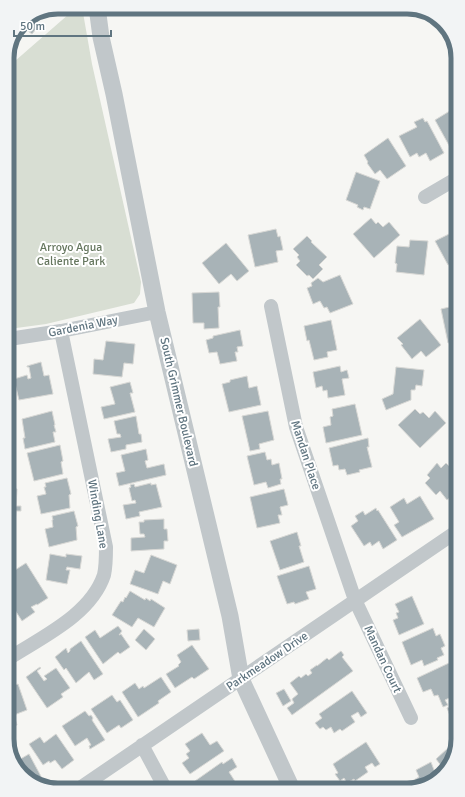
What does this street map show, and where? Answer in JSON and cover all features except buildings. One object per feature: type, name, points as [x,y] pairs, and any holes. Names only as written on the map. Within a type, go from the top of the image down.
[{"type":"street","name":"South Grimmer Boulevard","points":[[98,14],[101,36],[114,94],[157,312],[230,616],[241,679],[289,783]]},
{"type":"street","points":[[425,197],[451,182]]},
{"type":"street","name":"Mandan Place","points":[[271,306],[296,427],[355,600]]},
{"type":"street","name":"Gardenia Way","points":[[14,338],[157,312]]},
{"type":"street","name":"Winding Lane","points":[[14,655],[74,616],[92,598],[104,574],[106,547],[60,331]]},
{"type":"street","name":"Parkmeadow Drive","points":[[87,783],[451,535]]},
{"type":"street","name":"Mandan Court","points":[[355,600],[411,718]]},
{"type":"street","points":[[142,745],[162,783]]},
{"type":"green space","name":"Arroyo Agua Caliente Park","points":[[69,14],[83,14],[92,64],[141,282],[140,294],[134,303],[46,324],[14,328],[14,62]]}]
